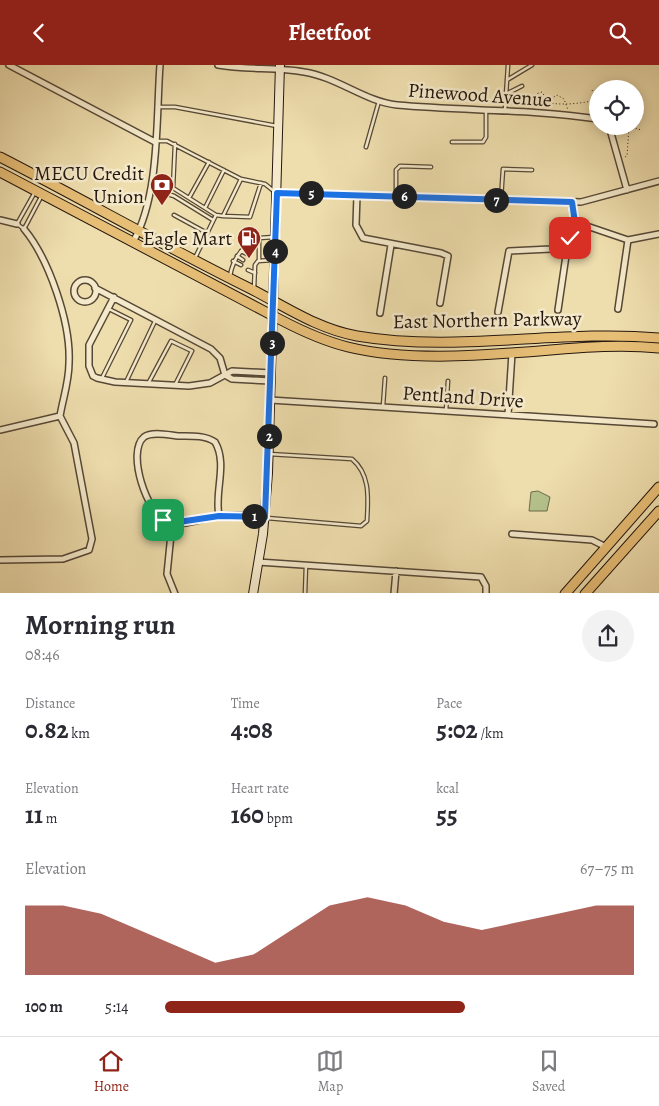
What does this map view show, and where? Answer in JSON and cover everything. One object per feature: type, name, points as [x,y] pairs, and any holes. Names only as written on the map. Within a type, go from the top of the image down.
[{"type":"main road","name":"East Northern Parkway","points":[[0,157],[318,324],[356,336],[385,340],[461,342],[597,334],[659,338]]},
{"type":"main road","name":"East Northern Parkway","points":[[0,172],[273,316],[329,341],[374,351],[455,355],[512,353],[600,346],[659,347]]},
{"type":"main road","points":[[565,593],[659,487]]},
{"type":"main road","points":[[585,593],[659,511]]},
{"type":"street","points":[[9,65],[155,141]]},
{"type":"street","points":[[133,242],[140,230],[151,189],[160,65]]},
{"type":"street","name":"Pinewood Avenue","points":[[218,65],[280,67],[305,72],[323,77],[379,101],[395,105],[504,110],[589,118]]},
{"type":"street","points":[[253,593],[265,517],[269,454],[280,67]]},
{"type":"street","points":[[612,135],[627,190]]},
{"type":"street","points":[[277,193],[572,202],[606,197],[659,181]]},
{"type":"street","points":[[356,195],[356,225],[359,235],[370,241],[441,253],[448,256],[440,303]]},
{"type":"street","points":[[558,310],[568,241],[575,223],[572,202]]},
{"type":"street","points":[[0,220],[18,225]]},
{"type":"street","points":[[575,223],[628,240],[659,235]]},
{"type":"street","points":[[0,560],[63,559],[82,554],[91,545],[92,534],[77,455],[70,431],[60,416],[69,373],[67,336],[59,305],[42,256],[24,229]]},
{"type":"street","points":[[618,309],[628,240]]},
{"type":"street","points":[[498,312],[509,251],[550,249],[568,241]]},
{"type":"street","points":[[380,313],[391,245]]},
{"type":"street","points":[[95,288],[95,295],[90,301],[80,301],[75,296],[75,286],[81,281],[91,283],[95,288],[212,349],[220,358],[226,375],[232,379],[271,377]]},
{"type":"street","points":[[114,297],[91,337],[88,349],[93,376],[101,380],[125,383],[189,386],[210,383],[226,375]]},
{"type":"street","points":[[508,415],[512,353]]},
{"type":"street","name":"Pentland Drive","points":[[270,400],[654,424]]},
{"type":"street","points":[[0,430],[60,416]]},
{"type":"street","points":[[219,516],[220,460],[219,449],[215,442],[200,437],[149,435],[139,445],[137,459],[147,498],[157,515],[172,523],[219,516],[265,517]]},
{"type":"street","points":[[172,523],[168,574],[175,593]]},
{"type":"street","points":[[512,534],[592,540],[606,547]]},
{"type":"street","points":[[258,562],[481,577],[486,587],[486,593]]},
{"type":"street","points":[[394,593],[396,571]]},
{"type":"lane","points":[[504,110],[508,65]]},
{"type":"lane","points":[[507,80],[532,65]]},
{"type":"lane","points":[[506,94],[522,86]]},
{"type":"lane","points":[[366,147],[379,101]]},
{"type":"lane","points":[[157,107],[175,107],[279,126]]},
{"type":"lane","points":[[452,143],[483,142],[486,137],[486,109]]},
{"type":"lane","points":[[155,141],[168,141],[241,179],[261,183],[277,193]]},
{"type":"lane","points":[[174,145],[173,188],[216,215],[223,217],[250,217],[261,183]]},
{"type":"lane","points":[[189,199],[208,162]]},
{"type":"lane","points":[[396,196],[396,169],[400,166],[432,167]]},
{"type":"lane","points":[[501,200],[503,169],[532,170]]},
{"type":"lane","points":[[205,208],[224,170]]},
{"type":"lane","points":[[223,217],[241,179]]},
{"type":"lane","points":[[151,189],[174,196],[213,220]]},
{"type":"lane","points":[[39,193],[24,229],[18,225],[39,193]]},
{"type":"lane","points":[[174,215],[207,233]]},
{"type":"lane","points":[[194,260],[216,215]]},
{"type":"lane","points":[[229,278],[233,261],[241,251],[259,239],[275,237]]},
{"type":"lane","points":[[254,291],[259,239]]},
{"type":"lane","points":[[246,247],[250,249]]},
{"type":"lane","points":[[241,251],[247,254]]},
{"type":"lane","points":[[237,256],[243,260]]},
{"type":"lane","points":[[257,260],[275,260]]},
{"type":"lane","points":[[233,261],[240,265]]},
{"type":"lane","points":[[251,265],[255,267]]},
{"type":"lane","points":[[248,270],[255,273]]},
{"type":"lane","points":[[101,380],[130,320],[107,308]]},
{"type":"lane","points":[[125,383],[156,319]]},
{"type":"lane","points":[[148,385],[171,341],[192,351],[174,386]]},
{"type":"lane","points":[[383,407],[385,378]]},
{"type":"lane","points":[[446,411],[448,381]]},
{"type":"lane","points":[[265,517],[273,520],[361,526],[367,521],[366,478],[352,459],[269,454]]},
{"type":"lane","points":[[304,593],[306,565]]},
{"type":"path","points":[[547,101],[543,91],[536,94],[536,99],[568,105],[589,101]]},
{"type":"path","points":[[547,101],[557,94],[568,105],[568,111]]},
{"type":"path","points":[[564,99],[568,97]]},
{"type":"path","points":[[624,157],[627,156],[628,135]]},
{"type":"green space","points":[[538,491],[550,497],[547,511],[529,511],[531,492]]},
{"type":"place","name":"MECU Credit Union","points":[[162,206]]},
{"type":"place","name":"Eagle Mart","points":[[249,259]]},
{"type":"route","points":[[163,520],[172,523],[219,516],[265,517],[269,454],[277,193],[572,202],[575,223],[570,238]]}]
